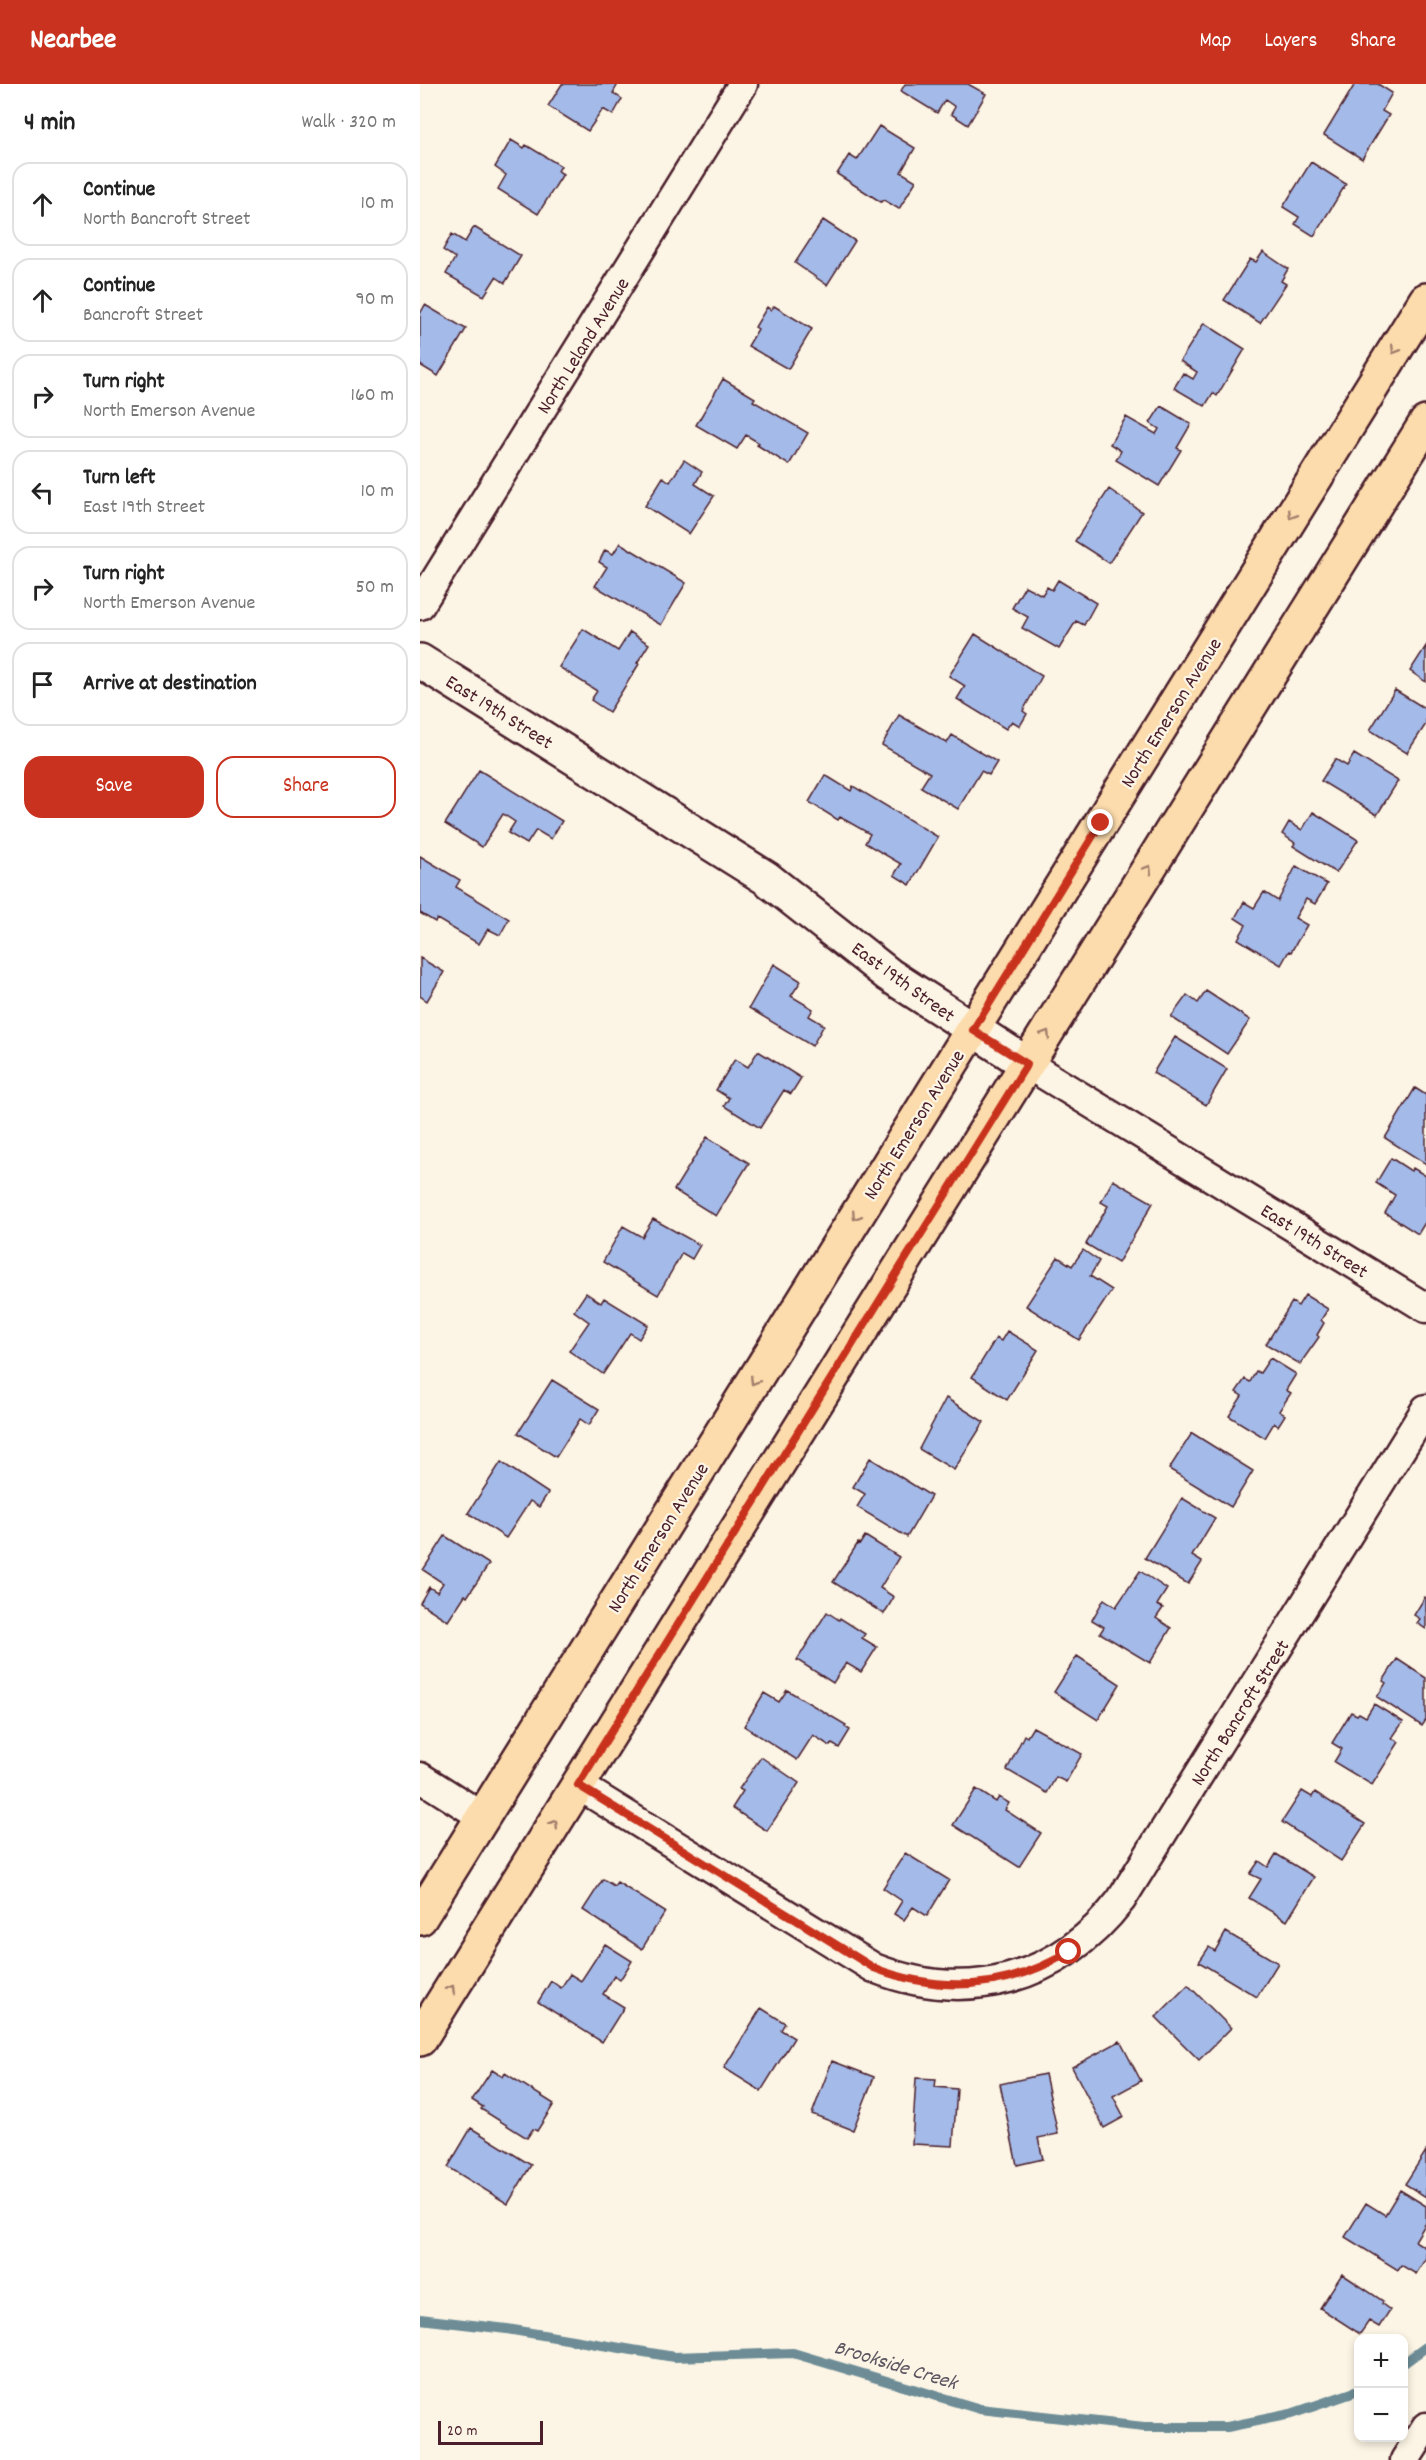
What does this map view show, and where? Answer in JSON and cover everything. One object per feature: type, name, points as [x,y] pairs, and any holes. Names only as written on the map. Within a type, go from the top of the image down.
[{"type":"main road","name":"North Emerson Avenue","points":[[420,1918],[1426,300]]},
{"type":"main road","points":[[420,2039],[1426,423]]},
{"type":"street","name":"North Leland Avenue","points":[[420,606],[743,84]]},
{"type":"street","name":"East 19th Street","points":[[420,661],[787,892],[889,975],[973,1030],[1426,1308]]},
{"type":"street","name":"North Bancroft Street","points":[[578,1785],[874,1968],[901,1978],[929,1984],[971,1986],[1044,1966],[1069,1952],[1097,1928],[1121,1900],[1426,1409]]},
{"type":"street","points":[[420,1777],[483,1817]]},
{"type":"street","points":[[1405,2460],[1426,2427]]},
{"type":"building","points":[[562,84],[614,84],[617,86],[613,93],[622,99],[613,115],[603,109],[588,131],[548,106]]},
{"type":"building","points":[[905,84],[968,84],[986,94],[968,125],[951,114],[955,107],[945,100],[937,113],[901,91]]},
{"type":"building","points":[[1355,84],[1378,84],[1392,93],[1382,111],[1389,115],[1362,159],[1324,135]]},
{"type":"building","points":[[879,126],[915,148],[901,172],[916,181],[899,209],[884,200],[881,202],[837,174],[849,155],[857,160]]},
{"type":"building","points":[[511,140],[524,148],[526,145],[561,166],[558,171],[563,174],[538,214],[498,189],[506,175],[495,167]]},
{"type":"building","points":[[1311,162],[1346,184],[1314,236],[1295,224],[1299,217],[1283,207]]},
{"type":"building","points":[[823,220],[855,241],[827,285],[795,263]]},
{"type":"building","points":[[474,227],[521,256],[505,283],[496,277],[484,296],[446,274],[455,258],[443,250],[452,234],[465,242]]},
{"type":"building","points":[[1263,252],[1288,269],[1281,281],[1286,284],[1260,323],[1224,300],[1250,259],[1256,262]]},
{"type":"building","points":[[425,305],[466,329],[438,376],[420,365],[420,314]]},
{"type":"building","points":[[774,306],[812,329],[788,369],[748,346],[758,329],[755,327],[767,307],[771,310]]},
{"type":"building","points":[[1204,323],[1245,349],[1217,396],[1213,393],[1205,406],[1174,388],[1183,373],[1193,379],[1197,372],[1180,361]]},
{"type":"building","points":[[723,379],[755,398],[753,401],[808,433],[789,465],[757,445],[759,443],[746,435],[737,449],[696,425]]},
{"type":"building","points":[[1161,406],[1191,424],[1177,448],[1181,450],[1159,486],[1116,460],[1121,451],[1110,444],[1126,417],[1156,434],[1159,429],[1150,423]]},
{"type":"building","points":[[684,460],[702,472],[695,484],[714,496],[689,534],[645,506],[663,477],[670,482]]},
{"type":"building","points":[[1109,489],[1142,512],[1109,563],[1075,541]]},
{"type":"building","points":[[620,543],[686,583],[661,625],[595,586],[607,567],[599,562],[605,550],[613,554]]},
{"type":"building","points":[[1058,580],[1096,603],[1084,625],[1076,621],[1059,649],[1022,628],[1028,617],[1012,608],[1025,586],[1042,595],[1047,587],[1052,590]]},
{"type":"building","points":[[583,629],[618,651],[630,632],[649,644],[609,712],[591,700],[597,691],[559,667]]},
{"type":"building","points":[[975,634],[1042,676],[1023,711],[1027,714],[1020,726],[1012,721],[1006,729],[957,699],[965,686],[949,676]]},
{"type":"building","points":[[1426,646],[1426,682],[1410,671]]},
{"type":"building","points":[[1395,690],[1426,709],[1426,724],[1407,753],[1370,730]]},
{"type":"building","points":[[899,715],[947,743],[952,735],[997,762],[989,775],[981,771],[958,809],[921,787],[930,773],[882,745]]},
{"type":"building","points":[[1354,754],[1398,781],[1377,815],[1321,781],[1335,759],[1347,766]]},
{"type":"building","points":[[479,770],[562,821],[551,839],[536,830],[527,844],[508,833],[515,822],[503,814],[482,847],[445,824]]},
{"type":"building","points":[[825,775],[851,791],[853,786],[938,837],[910,885],[894,875],[901,864],[865,843],[870,834],[840,817],[838,820],[809,802]]},
{"type":"building","points":[[1313,812],[1358,840],[1336,873],[1293,846],[1295,843],[1282,834],[1289,822],[1302,830]]},
{"type":"building","points":[[420,856],[460,880],[456,887],[509,919],[500,935],[488,929],[479,944],[437,919],[435,922],[420,913]]},
{"type":"building","points":[[1296,866],[1327,884],[1315,904],[1306,899],[1295,918],[1307,925],[1281,965],[1238,939],[1246,925],[1235,918],[1244,902],[1254,908],[1264,892],[1278,901]]},
{"type":"building","points":[[420,958],[444,972],[427,1001],[420,996]]},
{"type":"building","points":[[774,964],[801,981],[791,996],[813,1009],[809,1016],[824,1025],[812,1046],[749,1008]]},
{"type":"building","points":[[1206,991],[1250,1020],[1227,1054],[1171,1017],[1187,995],[1198,1003]]},
{"type":"building","points":[[1175,1037],[1227,1069],[1206,1105],[1153,1073]]},
{"type":"building","points":[[758,1051],[801,1078],[791,1094],[784,1090],[760,1128],[724,1106],[729,1098],[716,1090],[735,1059],[748,1067]]},
{"type":"building","points":[[1415,1088],[1426,1095],[1426,1164],[1385,1138]]},
{"type":"building","points":[[707,1137],[749,1163],[716,1216],[674,1190]]},
{"type":"building","points":[[1391,1158],[1411,1171],[1413,1168],[1426,1176],[1426,1221],[1418,1234],[1385,1213],[1395,1195],[1376,1183]]},
{"type":"building","points":[[1113,1180],[1153,1203],[1118,1263],[1086,1244],[1108,1206],[1101,1202]]},
{"type":"building","points":[[653,1219],[700,1245],[692,1259],[682,1253],[658,1295],[603,1262],[623,1226],[642,1237]]},
{"type":"building","points":[[1083,1250],[1099,1261],[1090,1276],[1112,1290],[1079,1340],[1026,1306],[1058,1257],[1072,1266]]},
{"type":"building","points":[[586,1293],[601,1303],[604,1298],[648,1325],[639,1339],[630,1333],[603,1374],[569,1351],[589,1322],[574,1311]]},
{"type":"building","points":[[1305,1295],[1328,1309],[1321,1320],[1324,1323],[1317,1335],[1319,1337],[1300,1364],[1266,1344],[1292,1302],[1298,1306]]},
{"type":"building","points":[[1007,1331],[1038,1350],[1007,1400],[972,1377],[996,1338],[1001,1341]]},
{"type":"building","points":[[1270,1358],[1296,1374],[1286,1390],[1291,1393],[1279,1411],[1285,1415],[1278,1426],[1274,1423],[1265,1438],[1229,1416],[1242,1396],[1236,1392],[1245,1379],[1250,1382],[1256,1371],[1260,1373]]},
{"type":"building","points":[[552,1380],[599,1409],[589,1425],[580,1419],[556,1457],[518,1433]]},
{"type":"building","points":[[946,1398],[984,1422],[954,1470],[919,1449]]},
{"type":"building","points":[[1192,1433],[1253,1471],[1231,1507],[1169,1469]]},
{"type":"building","points":[[870,1458],[931,1496],[907,1537],[857,1507],[865,1494],[853,1487]]},
{"type":"building","points":[[501,1462],[548,1493],[539,1507],[530,1501],[506,1538],[468,1513]]},
{"type":"building","points":[[1182,1498],[1215,1518],[1192,1556],[1202,1562],[1188,1584],[1145,1558]]},
{"type":"building","points":[[445,1536],[489,1564],[448,1621],[420,1603],[429,1587],[437,1592],[443,1583],[423,1570]]},
{"type":"building","points":[[865,1536],[899,1557],[880,1588],[894,1597],[884,1614],[833,1582]]},
{"type":"building","points":[[1140,1571],[1167,1589],[1157,1605],[1163,1608],[1156,1618],[1171,1628],[1150,1663],[1100,1633],[1104,1627],[1092,1620],[1104,1599],[1116,1607]]},
{"type":"building","points":[[1425,1597],[1426,1629],[1417,1623],[1420,1619],[1414,1615]]},
{"type":"building","points":[[827,1612],[865,1634],[862,1638],[877,1647],[861,1672],[846,1663],[833,1683],[797,1660]]},
{"type":"building","points":[[1077,1656],[1120,1684],[1098,1720],[1054,1692]]},
{"type":"building","points":[[1397,1659],[1426,1678],[1426,1720],[1422,1726],[1377,1697],[1386,1683],[1383,1681]]},
{"type":"building","points":[[787,1690],[846,1725],[845,1727],[850,1730],[839,1748],[832,1744],[830,1746],[813,1735],[797,1760],[744,1726],[764,1693],[779,1702]]},
{"type":"building","points":[[1374,1704],[1403,1722],[1392,1738],[1399,1742],[1372,1785],[1334,1762],[1342,1749],[1332,1743],[1351,1712],[1366,1717]]},
{"type":"building","points":[[1033,1727],[1082,1754],[1066,1782],[1056,1777],[1047,1793],[1007,1770],[1024,1735],[1027,1737]]},
{"type":"building","points":[[761,1757],[799,1783],[767,1831],[732,1808],[743,1791],[739,1789]]},
{"type":"building","points":[[976,1789],[996,1802],[999,1797],[1009,1803],[1005,1810],[1041,1833],[1019,1867],[953,1825]]},
{"type":"building","points":[[1302,1791],[1312,1797],[1315,1792],[1365,1824],[1341,1861],[1282,1822]]},
{"type":"building","points":[[905,1853],[949,1880],[927,1916],[913,1907],[904,1920],[894,1914],[902,1901],[883,1888]]},
{"type":"building","points":[[1276,1854],[1314,1877],[1287,1921],[1249,1898],[1261,1879],[1250,1874],[1259,1861],[1268,1867]]},
{"type":"building","points":[[603,1879],[614,1886],[617,1882],[665,1912],[642,1949],[583,1910]]},
{"type":"building","points":[[1226,1932],[1278,1963],[1257,1997],[1199,1962],[1209,1947],[1215,1951]]},
{"type":"building","points":[[605,1944],[632,1961],[620,1980],[614,1976],[603,1994],[624,2007],[602,2042],[538,2002],[551,1981],[561,1988],[570,1974],[581,1981]]},
{"type":"building","points":[[1188,1985],[1231,2028],[1199,2060],[1156,2017]]},
{"type":"building","points":[[761,2008],[785,2023],[781,2030],[794,2038],[761,2091],[724,2068]]},
{"type":"building","points":[[1120,2041],[1141,2081],[1113,2096],[1124,2117],[1104,2128],[1072,2067]]},
{"type":"building","points":[[832,2061],[874,2077],[853,2130],[812,2114]]},
{"type":"building","points":[[492,2070],[503,2077],[505,2073],[554,2104],[537,2131],[533,2129],[527,2138],[481,2109],[483,2107],[472,2100]]},
{"type":"building","points":[[1045,2074],[1058,2134],[1038,2138],[1043,2159],[1017,2165],[1000,2084]]},
{"type":"building","points":[[916,2078],[936,2079],[935,2087],[957,2089],[953,2146],[912,2144]]},
{"type":"building","points":[[471,2128],[531,2165],[508,2204],[448,2167]]},
{"type":"building","points":[[1426,2151],[1426,2197],[1405,2184]]},
{"type":"building","points":[[1400,2190],[1426,2206],[1426,2223],[1415,2241],[1426,2248],[1426,2258],[1416,2274],[1401,2265],[1398,2270],[1345,2237],[1366,2203],[1385,2215]]},
{"type":"building","points":[[1342,2274],[1383,2301],[1382,2304],[1390,2310],[1379,2327],[1369,2321],[1360,2334],[1320,2308]]},
{"type":"waterway","name":"Brookside Creek","points":[[420,2319],[507,2329],[674,2357],[793,2353],[980,2409],[1144,2427],[1227,2427],[1291,2414],[1354,2392]]},
{"type":"waterway","name":"Brookside Creek","points":[[1408,2360],[1426,2347]]},
{"type":"route","points":[[1069,1952],[1044,1966],[971,1986],[929,1984],[901,1978],[874,1968],[578,1785],[1027,1064],[973,1030],[1101,823]]}]
